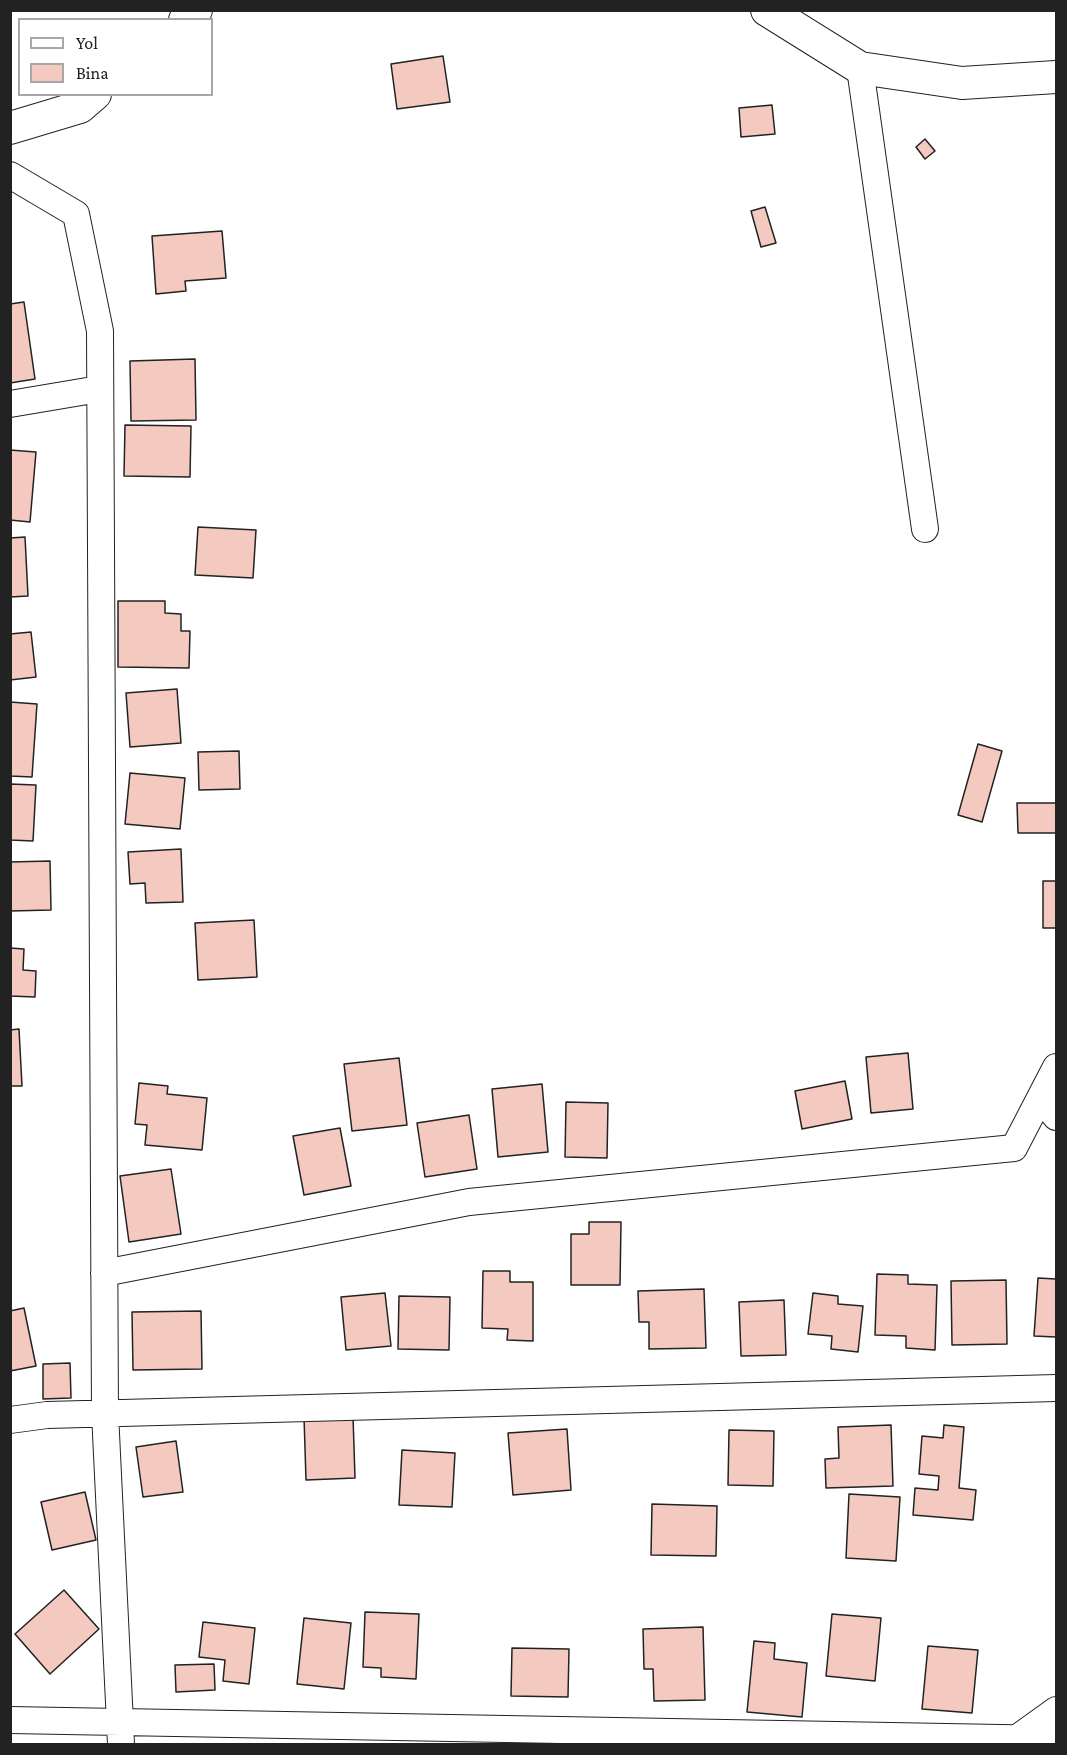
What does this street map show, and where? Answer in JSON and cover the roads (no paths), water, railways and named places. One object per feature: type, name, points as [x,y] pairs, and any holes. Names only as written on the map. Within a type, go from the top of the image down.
[{"type":"street","points":[[767,10],[860,68],[962,83],[1056,77]]},
{"type":"street","points":[[860,68],[925,529]]},
{"type":"street","points":[[10,128],[80,107],[93,96]]},
{"type":"street","points":[[10,174],[76,214],[100,331],[105,1413],[121,1734]]},
{"type":"street","points":[[10,404],[99,389]]},
{"type":"street","points":[[104,1273],[470,1202],[1014,1148],[1048,1108],[1056,1067]]},
{"type":"street","points":[[10,1420],[47,1414],[1056,1388]]},
{"type":"street","points":[[1017,1738],[1056,1710]]},
{"type":"street","points":[[10,1720],[121,1734],[1056,1739]]}]
